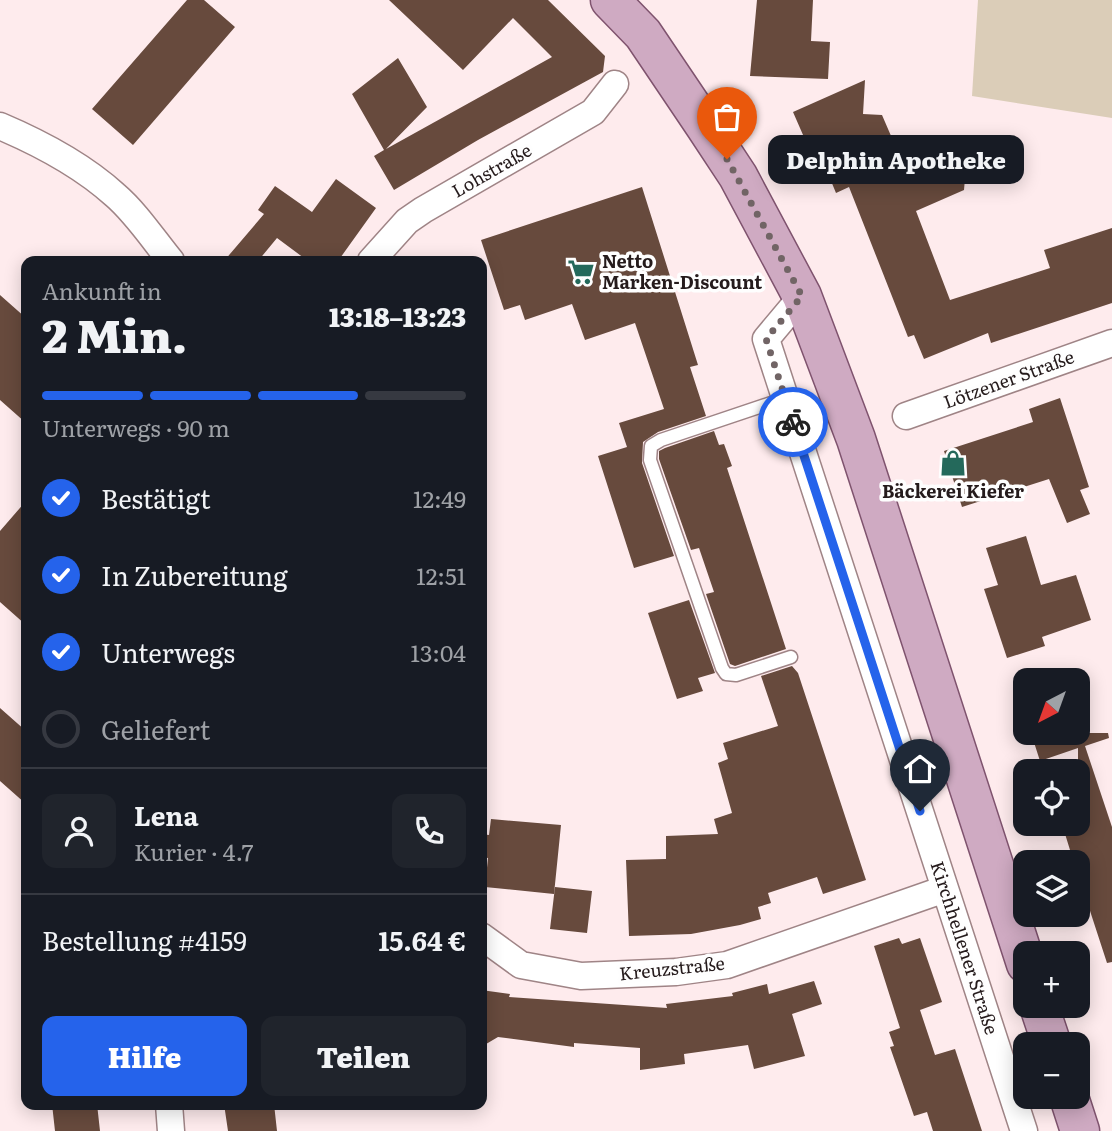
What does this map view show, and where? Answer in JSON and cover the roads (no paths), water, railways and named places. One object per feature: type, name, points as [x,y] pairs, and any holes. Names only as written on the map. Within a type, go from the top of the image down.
[{"type":"main road","points":[[610,0],[643,34],[738,176],[802,296],[856,439],[1019,941]]},
{"type":"main road","points":[[1073,1109],[1080,1131]]},
{"type":"street","name":"Lohstraße","points":[[375,256],[408,221],[593,112],[615,84]]},
{"type":"street","points":[[0,126],[26,137],[73,164],[116,195],[167,256]]},
{"type":"street","name":"Kirchhellener Straße","points":[[802,296],[766,339],[1024,1131]]},
{"type":"street","name":"Lötzener Straße","points":[[906,416],[1112,343]]},
{"type":"street","name":"Kreuzstraße","points":[[487,940],[521,965],[569,974],[581,976],[676,972],[727,965],[945,888]]},
{"type":"street","points":[[169,1110],[171,1131]]},
{"type":"lane","points":[[786,398],[661,440],[651,446],[650,460],[726,674],[736,675],[790,657]]},
{"type":"place","name":"Delphin Apotheke","points":[[727,159]]},
{"type":"place","name":"Netto Marken-Discount","points":[[581,272]]},
{"type":"place","name":"Bäckerei Kiefer","points":[[953,463]]}]
